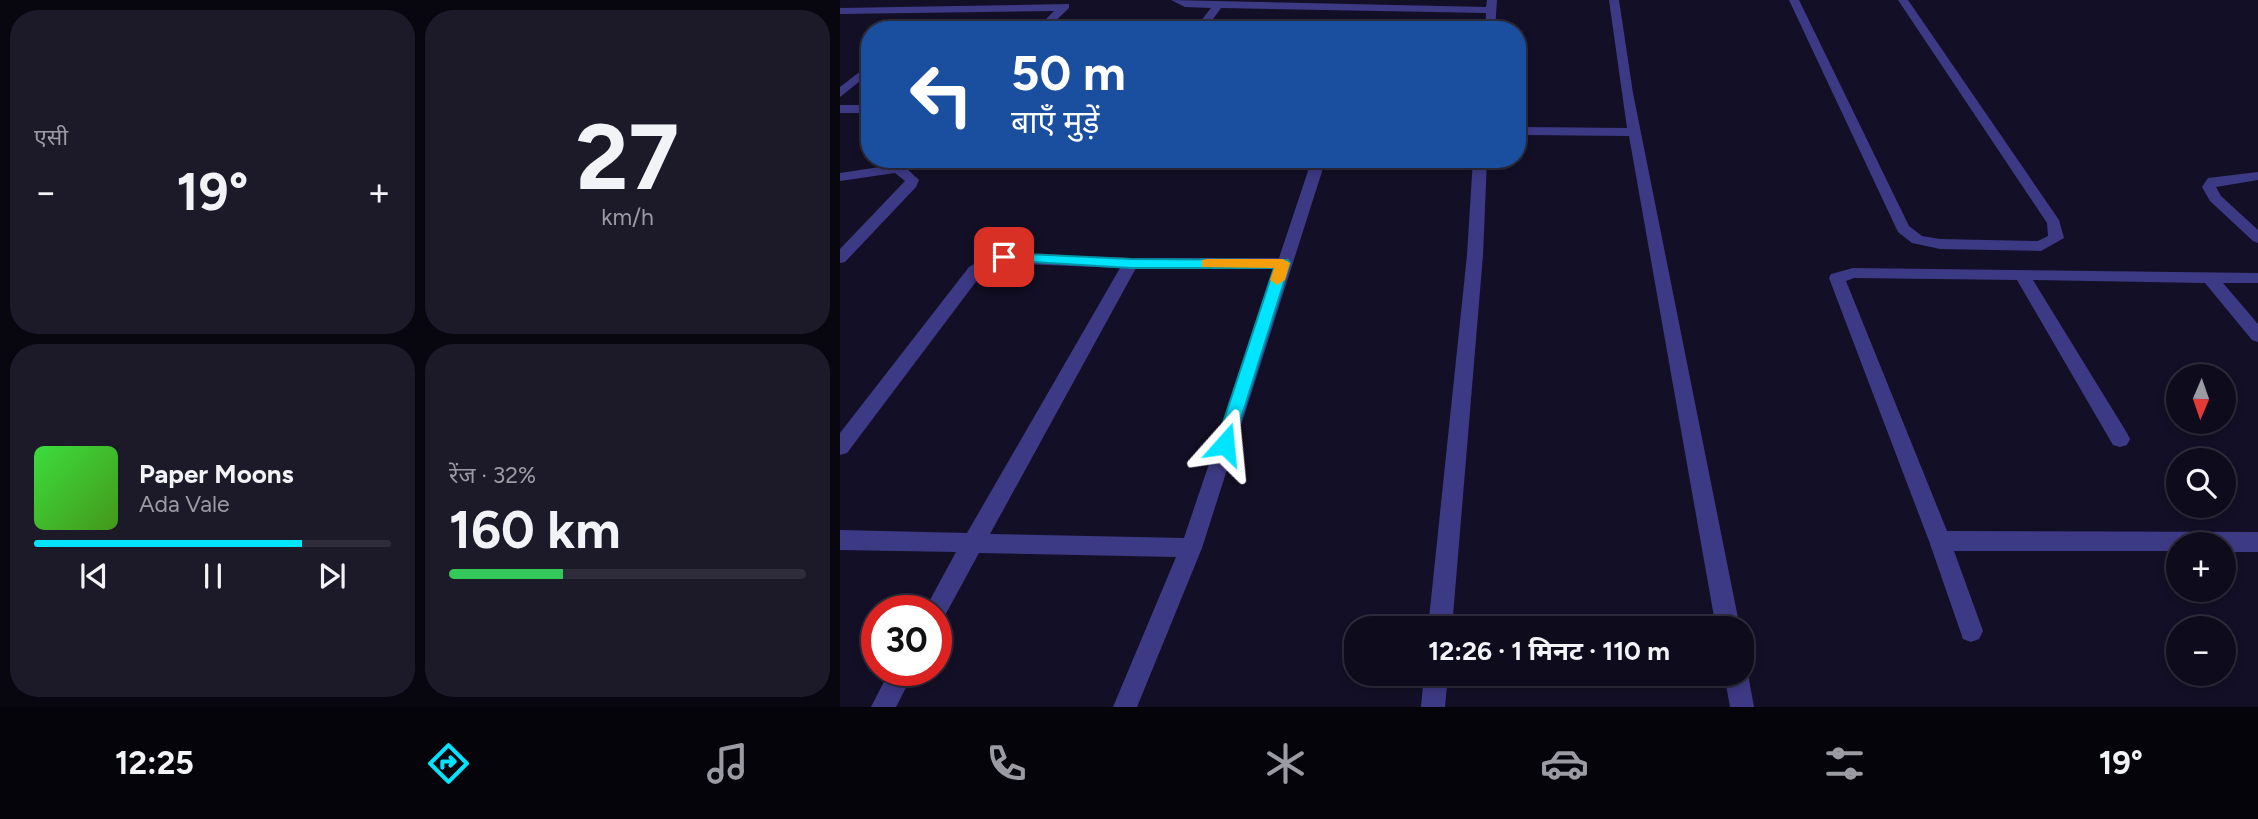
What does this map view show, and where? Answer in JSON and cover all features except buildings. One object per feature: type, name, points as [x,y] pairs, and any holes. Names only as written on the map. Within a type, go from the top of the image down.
[{"type":"street","points":[[1175,0],[1185,4],[1219,5],[1492,5]]},
{"type":"street","points":[[1614,0],[1635,132],[1726,616]]},
{"type":"street","points":[[1794,0],[1903,229],[1917,240],[1940,244],[2041,246],[2056,238],[2054,223],[1903,0]]},
{"type":"street","points":[[840,11],[1067,4]]},
{"type":"street","points":[[1049,21],[1067,4]]},
{"type":"street","points":[[1206,21],[1219,5]]},
{"type":"street","points":[[840,93],[861,75]]},
{"type":"street","points":[[840,109],[861,108]]},
{"type":"street","points":[[1526,131],[1635,132]]},
{"type":"street","points":[[840,177],[882,168]]},
{"type":"street","points":[[840,258],[909,187],[912,180],[904,168]]},
{"type":"street","points":[[1125,707],[1191,548],[1316,168]]},
{"type":"street","points":[[1441,616],[1475,255],[1480,168]]},
{"type":"street","points":[[2258,176],[2226,177],[2213,181],[2209,187],[2215,198],[2258,238]]},
{"type":"street","points":[[840,447],[905,358],[985,262],[1004,257],[1131,263],[1283,263]]},
{"type":"street","points":[[943,595],[1131,263]]},
{"type":"street","points":[[1971,631],[1940,541],[1837,278],[1853,273],[2258,278]]},
{"type":"street","points":[[2023,277],[2120,439]]},
{"type":"street","points":[[2211,279],[2258,336]]},
{"type":"street","points":[[840,540],[1191,548]]},
{"type":"street","points":[[1940,541],[2258,542]]},
{"type":"street","points":[[883,707],[894,686]]},
{"type":"street","points":[[1433,707],[1435,686]]},
{"type":"street","points":[[1738,686],[1742,707]]},
{"type":"slow traffic","points":[[1207,263],[1283,263],[1277,280]]},
{"type":"route","points":[[1004,257],[1131,263],[1283,263],[1225,444]]}]
